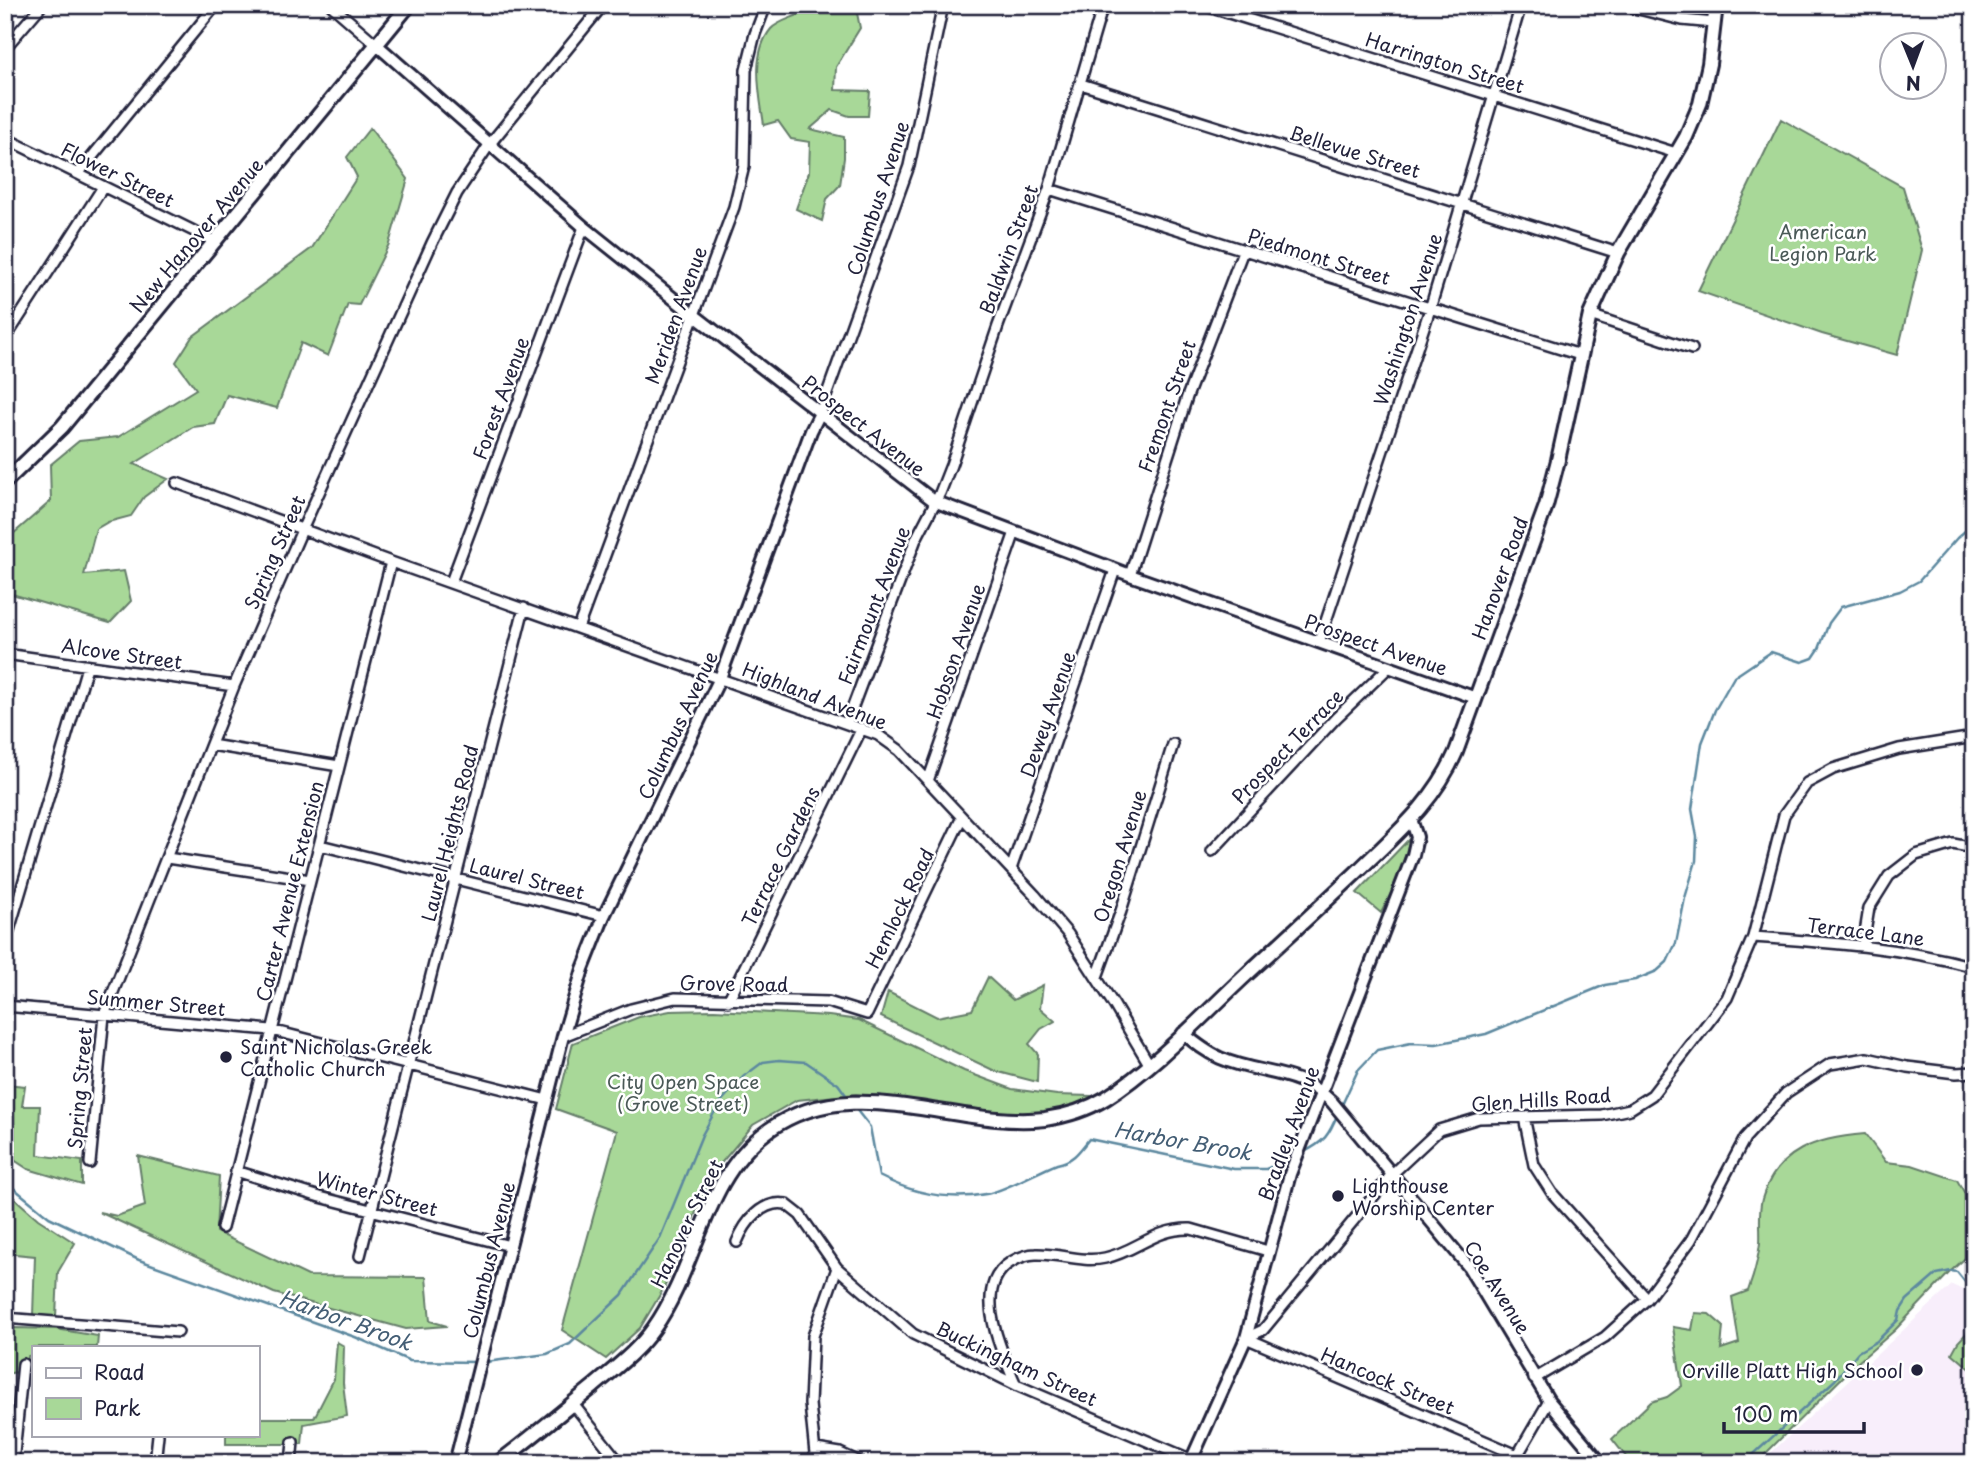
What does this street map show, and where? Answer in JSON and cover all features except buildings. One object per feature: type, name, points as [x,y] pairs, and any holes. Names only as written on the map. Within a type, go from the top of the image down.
[{"type":"main road","name":"New Hanover Avenue","points":[[5,482],[62,427],[410,5]]},
{"type":"main road","name":"Hanover Road","points":[[1149,1064],[1411,819],[1441,782],[1476,698],[1546,506],[1590,315],[1618,253],[1676,153],[1700,104],[1709,64],[1716,5]]},
{"type":"main road","name":"Hanover Street","points":[[498,1463],[573,1404],[636,1349],[652,1331],[671,1299],[722,1184],[743,1153],[787,1119],[843,1103],[889,1104],[1002,1118],[1044,1119],[1064,1115],[1102,1100],[1149,1064]]},
{"type":"street","points":[[5,48],[43,5]]},
{"type":"street","points":[[78,174],[216,5]]},
{"type":"street","name":"Prospect Avenue","points":[[331,5],[584,227],[934,501],[1115,570],[1476,698]]},
{"type":"street","name":"Spring Street","points":[[90,1163],[104,1015],[234,686],[302,530],[444,216],[470,171],[489,145],[603,5]]},
{"type":"street","name":"Meriden Avenue","points":[[578,628],[740,188],[747,70],[755,34],[766,5]]},
{"type":"street","name":"Columbus Avenue","points":[[455,1463],[563,1036],[583,969],[604,916],[720,678],[820,413],[909,166],[943,5]]},
{"type":"street","name":"Baldwin Street","points":[[934,501],[951,466],[1002,314],[1049,189],[1104,5]]},
{"type":"street","name":"Harrington Street","points":[[1203,5],[1676,153]]},
{"type":"street","name":"Washington Avenue","points":[[1319,642],[1430,309],[1521,5]]},
{"type":"street","points":[[1623,5],[1682,20],[1714,23]]},
{"type":"street","name":"Bellevue Street","points":[[1081,83],[1618,253]]},
{"type":"street","name":"Flower Street","points":[[5,138],[216,242]]},
{"type":"street","points":[[5,339],[103,187]]},
{"type":"street","name":"Piedmont Street","points":[[1049,189],[1580,355]]},
{"type":"street","name":"Forest Avenue","points":[[450,582],[584,227]]},
{"type":"street","name":"Fremont Street","points":[[1130,575],[1187,397],[1243,251]]},
{"type":"street","points":[[1590,315],[1692,349]]},
{"type":"street","name":"Highland Avenue","points":[[177,484],[847,722],[890,742],[1052,914],[1097,977],[1149,1064]]},
{"type":"street","name":"Fairmount Avenue","points":[[847,722],[916,539],[934,501]]},
{"type":"street","name":"Hobson Avenue","points":[[928,781],[1015,533]]},
{"type":"street","name":"Carter Avenue Extension","points":[[222,1228],[391,562]]},
{"type":"street","name":"Dewey Avenue","points":[[1011,869],[1115,570]]},
{"type":"street","name":"Laurel Heights Road","points":[[360,1256],[524,608]]},
{"type":"street","name":"Alcove Street","points":[[5,654],[234,686]]},
{"type":"street","points":[[5,944],[87,667]]},
{"type":"street","name":"Prospect Terrace","points":[[1212,851],[1327,727],[1389,667]]},
{"type":"street","name":"Terrace Gardens","points":[[728,1001],[862,728]]},
{"type":"street","name":"Glen Hills Road","points":[[1246,1338],[1263,1330],[1392,1174],[1439,1130],[1479,1118],[1602,1115],[1630,1109],[1652,1095],[1727,998],[1753,937],[1784,815],[1807,783],[1833,769],[1899,749],[1974,737]]},
{"type":"street","name":"Oregon Avenue","points":[[1097,977],[1121,911],[1173,744]]},
{"type":"street","points":[[211,745],[339,766]]},
{"type":"street","name":"Hemlock Road","points":[[867,1014],[962,817]]},
{"type":"street","name":"Bradley Avenue","points":[[1192,1462],[1246,1338],[1281,1199],[1413,855],[1417,837],[1411,819]]},
{"type":"street","points":[[1863,945],[1868,908],[1889,876],[1916,855],[1953,844],[1974,848]]},
{"type":"street","name":"Laurel Street","points":[[320,845],[604,916]]},
{"type":"street","points":[[167,858],[310,880]]},
{"type":"street","name":"Terrace Lane","points":[[1753,937],[1863,945],[1945,959],[1974,967]]},
{"type":"street","name":"Grove Road","points":[[563,1036],[653,1002],[676,998],[828,1002],[867,1014]]},
{"type":"street","name":"Summer Street","points":[[5,1006],[271,1030],[547,1100]]},
{"type":"street","name":"Coe Avenue","points":[[1183,1033],[1201,1048],[1220,1058],[1301,1080],[1321,1091],[1332,1102],[1468,1266],[1549,1401],[1601,1463]]},
{"type":"street","points":[[1534,1378],[1605,1337],[1647,1299],[1691,1240],[1745,1138],[1786,1093],[1830,1064],[1867,1058],[1907,1068],[1974,1072]]},
{"type":"street","points":[[1524,1117],[1534,1165],[1552,1193],[1647,1299]]},
{"type":"street","name":"Winter Street","points":[[236,1171],[371,1211],[510,1245]]},
{"type":"street","name":"Buckingham Street","points":[[737,1242],[745,1225],[760,1212],[772,1204],[786,1204],[800,1215],[837,1268],[913,1334],[1016,1385],[1192,1462]]},
{"type":"street","points":[[1016,1385],[997,1337],[990,1300],[995,1279],[1001,1269],[1013,1261],[1035,1254],[1096,1259],[1108,1257],[1166,1230],[1179,1229],[1191,1229],[1268,1251]]},
{"type":"street","points":[[816,1463],[810,1404],[813,1336],[837,1268]]},
{"type":"street","points":[[5,1318],[178,1332]]},
{"type":"street","name":"Hancock Street","points":[[1246,1338],[1515,1459]]},
{"type":"street","points":[[13,1463],[23,1364]]},
{"type":"street","points":[[1515,1459],[1549,1401]]},
{"type":"street","points":[[573,1404],[620,1463]]},
{"type":"street","points":[[155,1463],[158,1436]]},
{"type":"street","points":[[291,1463],[293,1442]]},
{"type":"street","points":[[816,1449],[840,1453],[862,1463]]},
{"type":"shaded area","name":"Orville Platt High School","points":[[1974,1278],[1974,1463],[1760,1463],[1952,1285],[1963,1290]]},
{"type":"green space","points":[[803,5],[893,5],[857,13],[860,28],[836,67],[835,90],[870,91],[868,116],[849,116],[832,110],[810,129],[844,137],[840,185],[827,199],[822,221],[796,209],[809,172],[810,142],[791,139],[778,121],[764,125],[759,88],[760,50],[765,39],[771,29],[800,14]]},
{"type":"green space","name":"American Legion Park","points":[[1781,119],[1903,187],[1922,250],[1897,355],[1822,334],[1698,291]]},
{"type":"green space","points":[[370,128],[408,179],[389,244],[359,305],[348,304],[328,356],[301,343],[277,408],[227,395],[215,424],[193,427],[134,464],[168,479],[144,497],[131,516],[108,522],[96,529],[84,575],[124,571],[131,601],[110,623],[5,592],[5,541],[51,501],[50,465],[79,441],[118,437],[196,389],[176,362],[192,337],[312,248],[357,177],[347,157]]},
{"type":"green space","points":[[1410,838],[1400,875],[1381,913],[1357,893]]},
{"type":"green space","points":[[988,977],[1013,1000],[1043,985],[1040,1008],[1055,1021],[1041,1029],[1029,1044],[1038,1054],[1037,1082],[995,1071],[881,1017],[888,992],[937,1017],[972,1010]]},
{"type":"green space","name":"City Open Space (Grove Street)","points":[[714,1010],[859,1020],[964,1071],[1012,1089],[1091,1096],[1095,1101],[1062,1112],[1025,1115],[856,1094],[797,1100],[753,1125],[712,1174],[664,1288],[640,1328],[606,1359],[562,1330],[617,1131],[556,1109],[573,1043],[639,1017],[670,1011]]},
{"type":"green space","points":[[5,1084],[25,1086],[22,1106],[40,1106],[38,1155],[82,1161],[82,1185],[28,1169],[5,1154]]},
{"type":"green space","points":[[1865,1134],[1886,1162],[1912,1165],[1957,1180],[1974,1209],[1974,1250],[1756,1463],[1631,1463],[1612,1439],[1651,1402],[1667,1397],[1682,1386],[1673,1327],[1692,1330],[1695,1313],[1709,1314],[1723,1326],[1721,1349],[1739,1343],[1732,1297],[1748,1291],[1759,1249],[1762,1199],[1778,1168],[1801,1149],[1815,1143]]},
{"type":"green space","points":[[138,1156],[219,1176],[216,1232],[308,1276],[426,1277],[430,1321],[447,1326],[406,1329],[274,1293],[99,1212],[117,1216],[145,1206]]},
{"type":"green space","points":[[5,1190],[38,1219],[75,1243],[58,1272],[56,1317],[33,1315],[35,1256],[5,1253]]},
{"type":"green space","points":[[1974,1325],[1974,1372],[1952,1353]]},
{"type":"green space","points":[[14,1328],[56,1329],[98,1336],[97,1346],[32,1346],[32,1355],[28,1356],[28,1363],[23,1364],[17,1372],[5,1374],[5,1352]]},
{"type":"green space","points":[[337,1342],[344,1346],[343,1383],[347,1416],[304,1424],[302,1444],[226,1444],[226,1436],[259,1436],[259,1418],[314,1418],[334,1379]]},
{"type":"waterway","name":"Harbor Brook","points":[[1341,1107],[1358,1070],[1377,1050],[1411,1043],[1436,1044],[1486,1034],[1605,985],[1635,980],[1657,971],[1667,962],[1676,943],[1696,861],[1697,837],[1692,809],[1702,743],[1715,710],[1734,677],[1771,652],[1802,662],[1813,658],[1829,623],[1841,607],[1900,591],[1919,581],[1974,523]]},
{"type":"waterway","name":"Harbor Brook","points":[[486,1362],[547,1354],[570,1344],[622,1295],[660,1238],[702,1135],[719,1104],[743,1077],[763,1062],[806,1062],[838,1084],[849,1099]]},
{"type":"waterway","name":"Harbor Brook","points":[[855,1108],[870,1127],[879,1176],[904,1187],[944,1196],[972,1196],[1001,1189],[1067,1161],[1079,1152],[1089,1139],[1234,1169],[1266,1169],[1293,1157]]},
{"type":"waterway","name":"Harbor Brook","points":[[1302,1153],[1325,1137],[1338,1113]]},
{"type":"waterway","name":"Harbor Brook","points":[[5,1181],[49,1217],[139,1260],[355,1337],[410,1361],[475,1362]]},
{"type":"waterway","points":[[1744,1463],[1835,1380],[1858,1352],[1877,1341],[1898,1320],[1907,1300],[1937,1274],[1957,1272],[1969,1287],[1974,1289]]},
{"type":"place","name":"Saint Nicholas Greek Catholic Church","points":[[226,1057]]},
{"type":"place","name":"Lighthouse Worship Center","points":[[1338,1196]]},
{"type":"place","name":"Orville Platt High School","points":[[1917,1370]]}]
